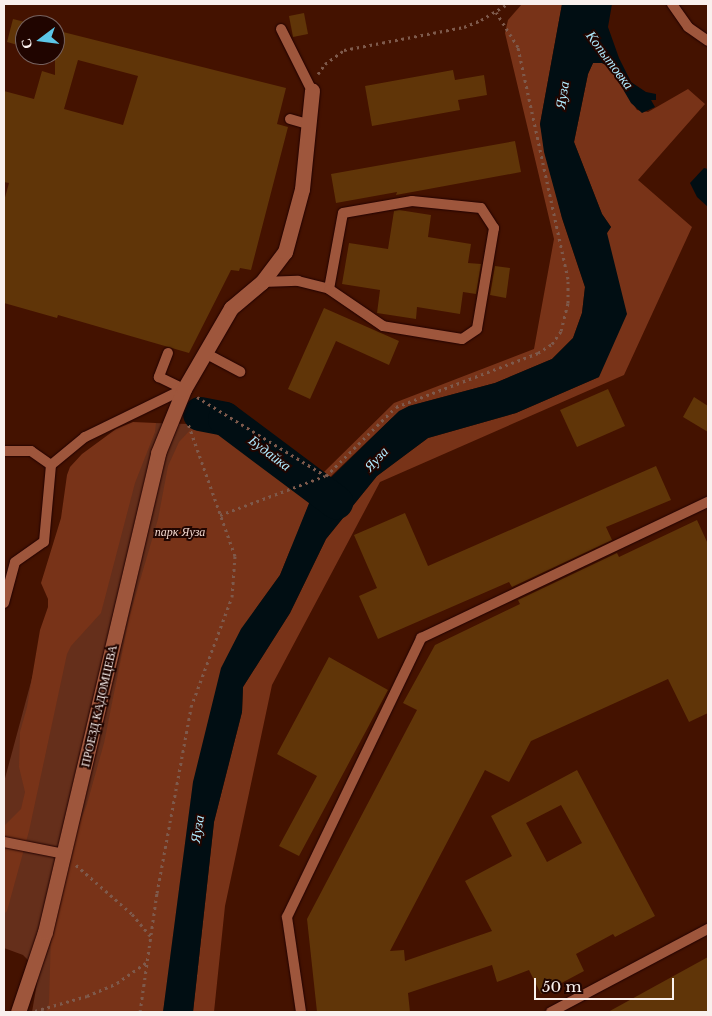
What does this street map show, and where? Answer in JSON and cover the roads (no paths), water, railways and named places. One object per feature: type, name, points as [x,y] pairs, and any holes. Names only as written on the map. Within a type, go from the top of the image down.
[{"type":"street","name":"ПРОЕЗД КАДОМЦЕВА","points":[[18,1012],[45,932],[158,453],[182,394],[231,308],[262,282],[285,252],[302,189],[312,91]]},
{"type":"lane","points":[[672,4],[688,27],[708,41]]},
{"type":"lane","points":[[281,29],[312,91]]},
{"type":"lane","points":[[290,120],[308,124]]},
{"type":"lane","points":[[262,282],[298,281],[328,289],[383,326],[462,338],[477,329],[494,228],[481,208],[412,201],[343,213],[328,289]]},
{"type":"lane","points":[[4,603],[14,562],[44,542],[52,465],[85,437],[182,394],[159,377],[168,353]]},
{"type":"lane","points":[[205,353],[240,372]]},
{"type":"lane","points":[[4,451],[31,451],[52,465]]},
{"type":"lane","points":[[301,1012],[288,917],[421,638],[708,502]]},
{"type":"lane","points":[[4,842],[64,854]]},
{"type":"lane","points":[[551,1012],[708,929]]},
{"type":"water","points":[[562,4],[612,4],[608,27],[619,58],[631,82],[646,92],[656,94],[656,100],[651,100],[655,107],[642,113],[631,103],[610,67],[602,63],[593,63],[588,74],[574,142],[602,214],[611,227],[607,233],[627,314],[599,377],[516,413],[428,438],[377,476],[326,539],[290,613],[243,687],[242,712],[214,822],[193,1012],[163,1012],[193,782],[221,668],[241,629],[280,575],[312,496],[399,411],[409,406],[495,383],[552,359],[573,338],[582,313],[585,287],[562,218],[544,152],[540,124]]},
{"type":"water","points":[[704,168],[708,169],[708,207],[697,197],[690,183]]},
{"type":"waterway","name":"Будайка","points":[[200,414],[225,419],[336,502]]},
{"type":"water label","name":"Копытовка","points":[[610,60]]},
{"type":"water label","name":"Яуза","points":[[562,95]]},
{"type":"water label","name":"Яуза","points":[[376,459]]},
{"type":"water label","name":"Яуза","points":[[197,829]]},
{"type":"park label","name":"парк Яуза","points":[[180,532]]}]
